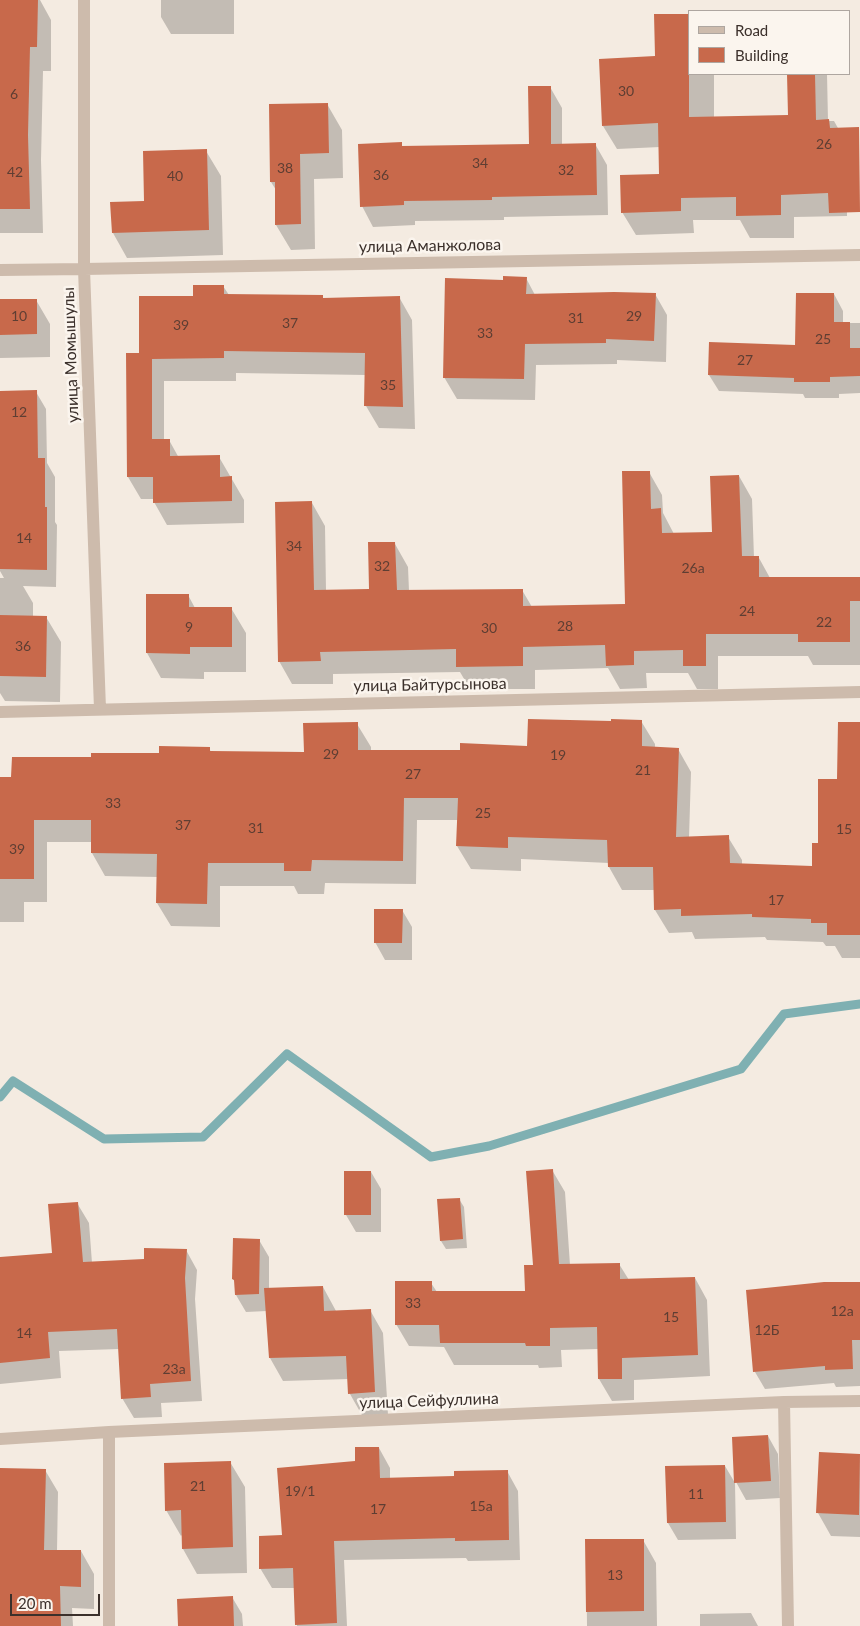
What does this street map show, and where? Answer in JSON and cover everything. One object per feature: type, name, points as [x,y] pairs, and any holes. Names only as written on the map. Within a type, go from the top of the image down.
[{"type":"street","name":"улица Момышулы","points":[[84,0],[84,269],[100,710]]},
{"type":"street","name":"улица Аманжолова","points":[[0,270],[860,254]]},
{"type":"street","name":"улица Байтурсынова","points":[[0,712],[860,692]]},
{"type":"street","name":"улица Сейфуллина","points":[[0,1439],[110,1432],[784,1402],[860,1401]]},
{"type":"street","points":[[784,1402],[788,1626]]},
{"type":"street","points":[[109,1626],[110,1432]]},
{"type":"building","points":[[0,0],[38,0],[37,47],[30,47],[28,135],[30,209],[0,209]]},
{"type":"building","points":[[654,14],[688,14],[689,117],[788,115],[787,75],[815,75],[816,120],[829,119],[830,128],[859,127],[860,212],[829,213],[828,193],[781,195],[781,215],[736,216],[736,197],[681,198],[681,211],[621,213],[620,175],[659,174],[658,123],[602,126],[599,59],[655,56]]},
{"type":"building","points":[[528,86],[551,86],[551,144],[596,143],[597,195],[492,197],[492,200],[404,201],[404,205],[360,207],[358,144],[402,142],[402,146],[529,144]]},
{"type":"building","points":[[328,103],[329,153],[300,154],[301,224],[275,225],[275,182],[270,182],[269,104]]},
{"type":"building","points":[[207,149],[209,230],[112,233],[110,202],[144,201],[143,151]]},
{"type":"building","points":[[503,276],[527,277],[526,294],[656,293],[654,341],[606,339],[606,343],[525,344],[524,379],[443,378],[445,278],[503,280]]},
{"type":"building","points":[[193,285],[224,285],[224,294],[323,295],[323,298],[400,296],[403,407],[364,406],[365,353],[224,351],[224,358],[152,359],[152,439],[170,439],[170,456],[220,455],[220,477],[232,476],[232,501],[153,503],[153,477],[127,477],[126,353],[139,353],[139,296],[193,296]]},
{"type":"building","points":[[796,293],[834,293],[834,322],[850,322],[850,348],[860,348],[860,376],[830,377],[830,382],[794,382],[794,378],[708,375],[709,342],[795,345]]},
{"type":"building","points":[[0,299],[37,299],[37,334],[0,335]]},
{"type":"building","points":[[37,390],[38,458],[45,458],[47,570],[0,569],[0,391]]},
{"type":"building","points":[[622,471],[650,471],[651,509],[661,508],[662,533],[712,532],[710,476],[739,475],[742,556],[759,556],[759,577],[860,577],[860,601],[850,601],[850,642],[798,642],[798,634],[706,634],[706,666],[683,666],[683,650],[634,651],[634,665],[606,666],[605,645],[523,647],[523,666],[456,667],[456,649],[320,652],[321,661],[278,662],[275,502],[312,501],[314,590],[369,589],[368,542],[395,542],[397,590],[523,589],[523,606],[625,604]]},
{"type":"building","points":[[146,594],[189,594],[189,607],[232,607],[232,647],[190,647],[190,654],[146,653]]},
{"type":"building","points":[[0,615],[47,616],[46,677],[0,676]]},
{"type":"building","points":[[528,719],[642,720],[642,746],[679,748],[676,837],[729,835],[730,863],[812,866],[812,843],[818,843],[818,779],[837,779],[838,722],[860,722],[860,935],[827,935],[827,923],[811,923],[811,919],[752,917],[752,914],[681,916],[681,909],[654,910],[653,867],[608,867],[607,840],[508,837],[508,848],[456,846],[458,798],[404,798],[403,861],[312,860],[311,871],[284,871],[284,863],[208,863],[207,904],[156,903],[157,854],[91,853],[91,820],[34,820],[34,879],[0,879],[0,777],[11,777],[12,757],[91,757],[91,753],[159,753],[159,746],[210,747],[210,751],[304,752],[303,723],[358,722],[358,750],[460,750],[460,743],[527,746]]},
{"type":"building","points":[[374,909],[403,909],[402,943],[374,943]]},
{"type":"building","points":[[553,1169],[559,1264],[620,1263],[620,1279],[695,1277],[698,1355],[622,1358],[622,1379],[598,1379],[597,1327],[550,1328],[550,1346],[526,1346],[525,1343],[440,1343],[439,1325],[395,1325],[395,1281],[432,1281],[432,1291],[525,1291],[524,1265],[533,1265],[526,1171]]},
{"type":"building","points":[[344,1171],[371,1171],[371,1215],[344,1215]]},
{"type":"building","points":[[460,1198],[463,1239],[440,1241],[437,1199]]},
{"type":"building","points":[[78,1202],[83,1262],[144,1259],[144,1248],[187,1249],[185,1278],[191,1381],[150,1384],[151,1397],[121,1399],[117,1329],[48,1332],[50,1358],[0,1363],[0,1257],[52,1253],[48,1204]]},
{"type":"building","points":[[233,1238],[260,1239],[259,1294],[235,1295],[234,1280],[232,1279]]},
{"type":"building","points":[[824,1282],[860,1282],[860,1340],[852,1340],[853,1369],[825,1370],[825,1366],[753,1372],[746,1290]]},
{"type":"building","points":[[323,1286],[324,1311],[371,1309],[375,1392],[348,1394],[346,1356],[269,1358],[264,1288]]},
{"type":"building","points":[[768,1435],[771,1481],[734,1483],[732,1437]]},
{"type":"building","points":[[355,1447],[379,1447],[380,1478],[454,1476],[454,1471],[508,1470],[509,1540],[455,1541],[455,1538],[334,1541],[337,1623],[295,1625],[293,1568],[259,1569],[259,1536],[282,1535],[277,1468],[355,1461]]},
{"type":"building","points":[[819,1452],[860,1454],[859,1515],[816,1513]]},
{"type":"building","points":[[231,1461],[233,1547],[182,1549],[181,1510],[165,1511],[164,1463]]},
{"type":"building","points":[[725,1465],[726,1522],[667,1523],[665,1466]]},
{"type":"building","points":[[0,1468],[46,1469],[44,1550],[81,1550],[81,1587],[60,1586],[61,1626],[0,1626]]},
{"type":"building","points":[[585,1539],[644,1539],[644,1611],[586,1612]]},
{"type":"building","points":[[233,1596],[234,1626],[178,1626],[177,1599]]},
{"type":"waterway","points":[[0,1097],[13,1081],[104,1139],[203,1137],[287,1054],[431,1157],[489,1146],[741,1069],[784,1014],[860,1004]]}]
